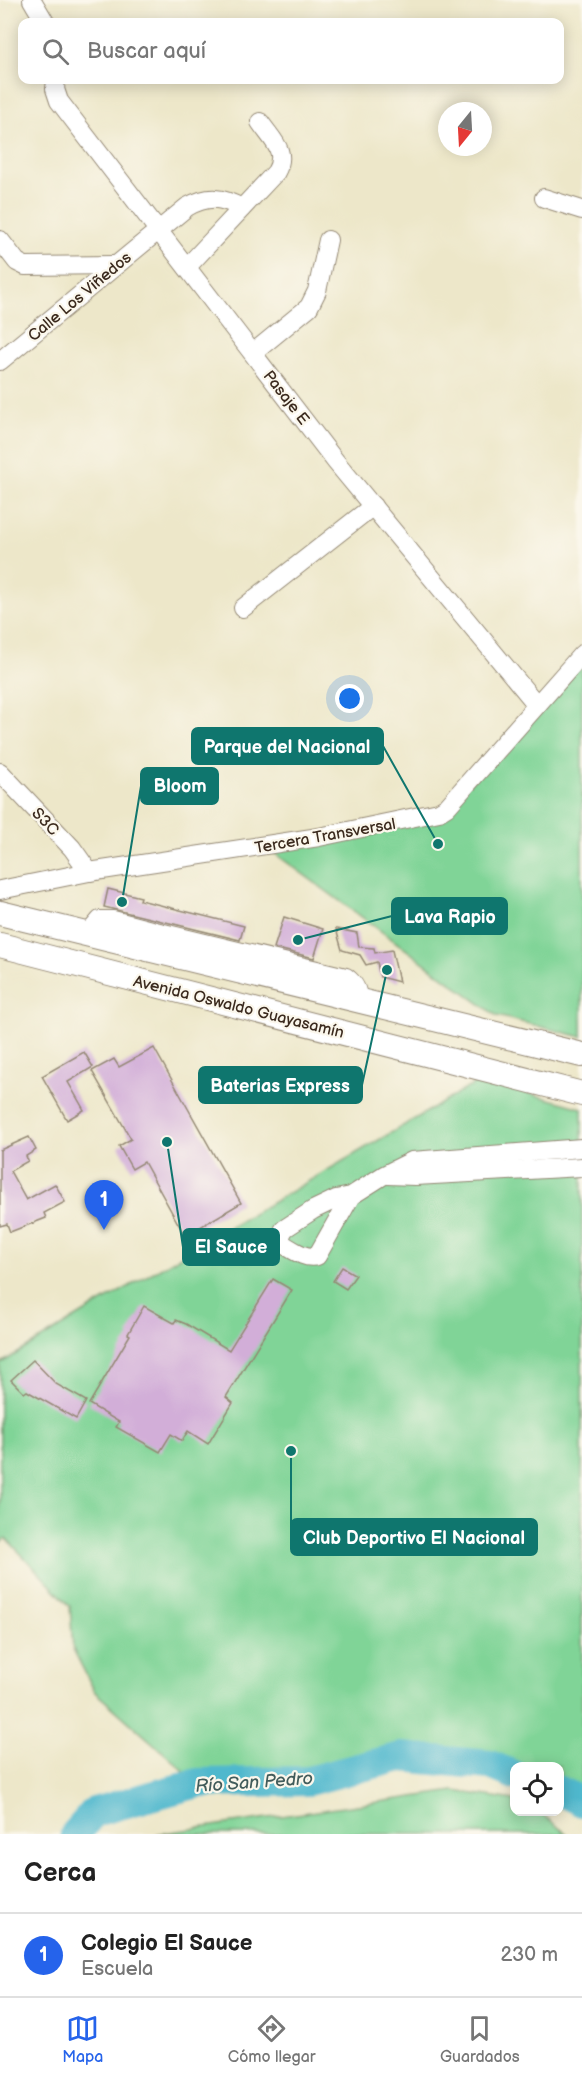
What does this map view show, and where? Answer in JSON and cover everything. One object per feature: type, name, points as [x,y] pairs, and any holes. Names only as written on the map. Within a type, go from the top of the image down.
[{"type":"main road","name":"Avenida Oswaldo Guayasamín","points":[[0,913],[88,934],[147,939],[358,1000],[582,1055]]},
{"type":"main road","name":"Avenida Oswaldo Guayasamín","points":[[0,945],[582,1094]]},
{"type":"street","points":[[33,1],[43,18]]},
{"type":"street","name":"Pasaje E","points":[[56,84],[59,101],[159,232],[373,506],[537,705]]},
{"type":"street","points":[[187,267],[276,172],[281,163],[282,154],[260,122]]},
{"type":"street","name":"Calle Los Viñedos","points":[[0,361],[188,207],[198,201],[215,198],[229,201],[242,208]]},
{"type":"street","points":[[544,198],[582,210]]},
{"type":"street","points":[[0,240],[18,262],[25,266],[115,265]]},
{"type":"street","points":[[253,353],[309,307],[316,291],[328,240]]},
{"type":"street","points":[[243,608],[373,506]]},
{"type":"street","name":"Tercera Transversal","points":[[0,891],[88,872],[319,837],[440,812],[447,807],[582,654]]},
{"type":"street","name":"S3C","points":[[0,772],[72,848],[88,872]]},
{"type":"street","points":[[351,1196],[412,1161],[582,1148]]},
{"type":"street","points":[[384,1175],[415,1176],[582,1167]]},
{"type":"green space","points":[[582,652],[582,1037],[497,1016],[266,847],[442,815]]},
{"type":"green space","points":[[481,1080],[582,1108],[582,1802],[564,1793],[564,1762],[510,1762],[510,1773],[490,1765],[401,1757],[308,1781],[198,1783],[95,1692],[73,1649],[70,1606],[6,1538],[0,1542],[0,1364]]},
{"type":"green space","points":[[454,1791],[510,1799],[510,1816],[544,1816],[567,1834],[157,1834]]},
{"type":"building","points":[[108,889],[141,897],[140,900],[244,926],[240,940],[104,907]]},
{"type":"building","points":[[284,917],[323,929],[314,958],[274,948]]},
{"type":"building","points":[[336,929],[357,933],[359,947],[374,948],[375,953],[392,950],[399,982],[380,977],[377,962],[366,965],[360,955],[342,950]]},
{"type":"building","points":[[154,1048],[241,1203],[185,1236],[144,1162],[132,1169],[119,1146],[131,1139],[92,1071],[114,1059],[119,1067]]},
{"type":"building","points":[[84,1052],[93,1067],[68,1082],[84,1110],[67,1120],[42,1076]]},
{"type":"building","points":[[29,1137],[36,1150],[26,1156],[28,1161],[10,1171],[26,1200],[55,1184],[65,1202],[44,1213],[46,1218],[10,1232],[7,1224],[0,1226],[0,1150]]},
{"type":"building","points":[[342,1267],[356,1275],[346,1289],[333,1281]]},
{"type":"building","points":[[273,1279],[292,1290],[226,1397],[233,1403],[208,1444],[188,1431],[182,1441],[171,1434],[160,1452],[116,1427],[119,1422],[89,1404],[130,1335],[128,1334],[144,1306],[174,1323],[176,1320],[186,1324],[229,1350]]},
{"type":"building","points":[[33,1360],[56,1384],[86,1401],[76,1419],[27,1391],[24,1393],[11,1380]]},
{"type":"waterway","name":"Río San Pedro","points":[[75,1834],[94,1812],[198,1783],[308,1781],[401,1757],[490,1765],[510,1773]]},
{"type":"waterway","name":"Río San Pedro","points":[[564,1793],[582,1802]]},
{"type":"place","name":"Parque del Nacional","points":[[438,844]]},
{"type":"place","name":"Bloom","points":[[122,902]]},
{"type":"place","name":"Lava Rapio","points":[[298,940]]},
{"type":"place","name":"Baterias Express","points":[[387,970]]},
{"type":"place","name":"El Sauce","points":[[167,1142]]},
{"type":"place","name":"Colegio El Sauce","points":[[104,1230]]},
{"type":"place","name":"Club Deportivo El Nacional","points":[[291,1451]]}]
